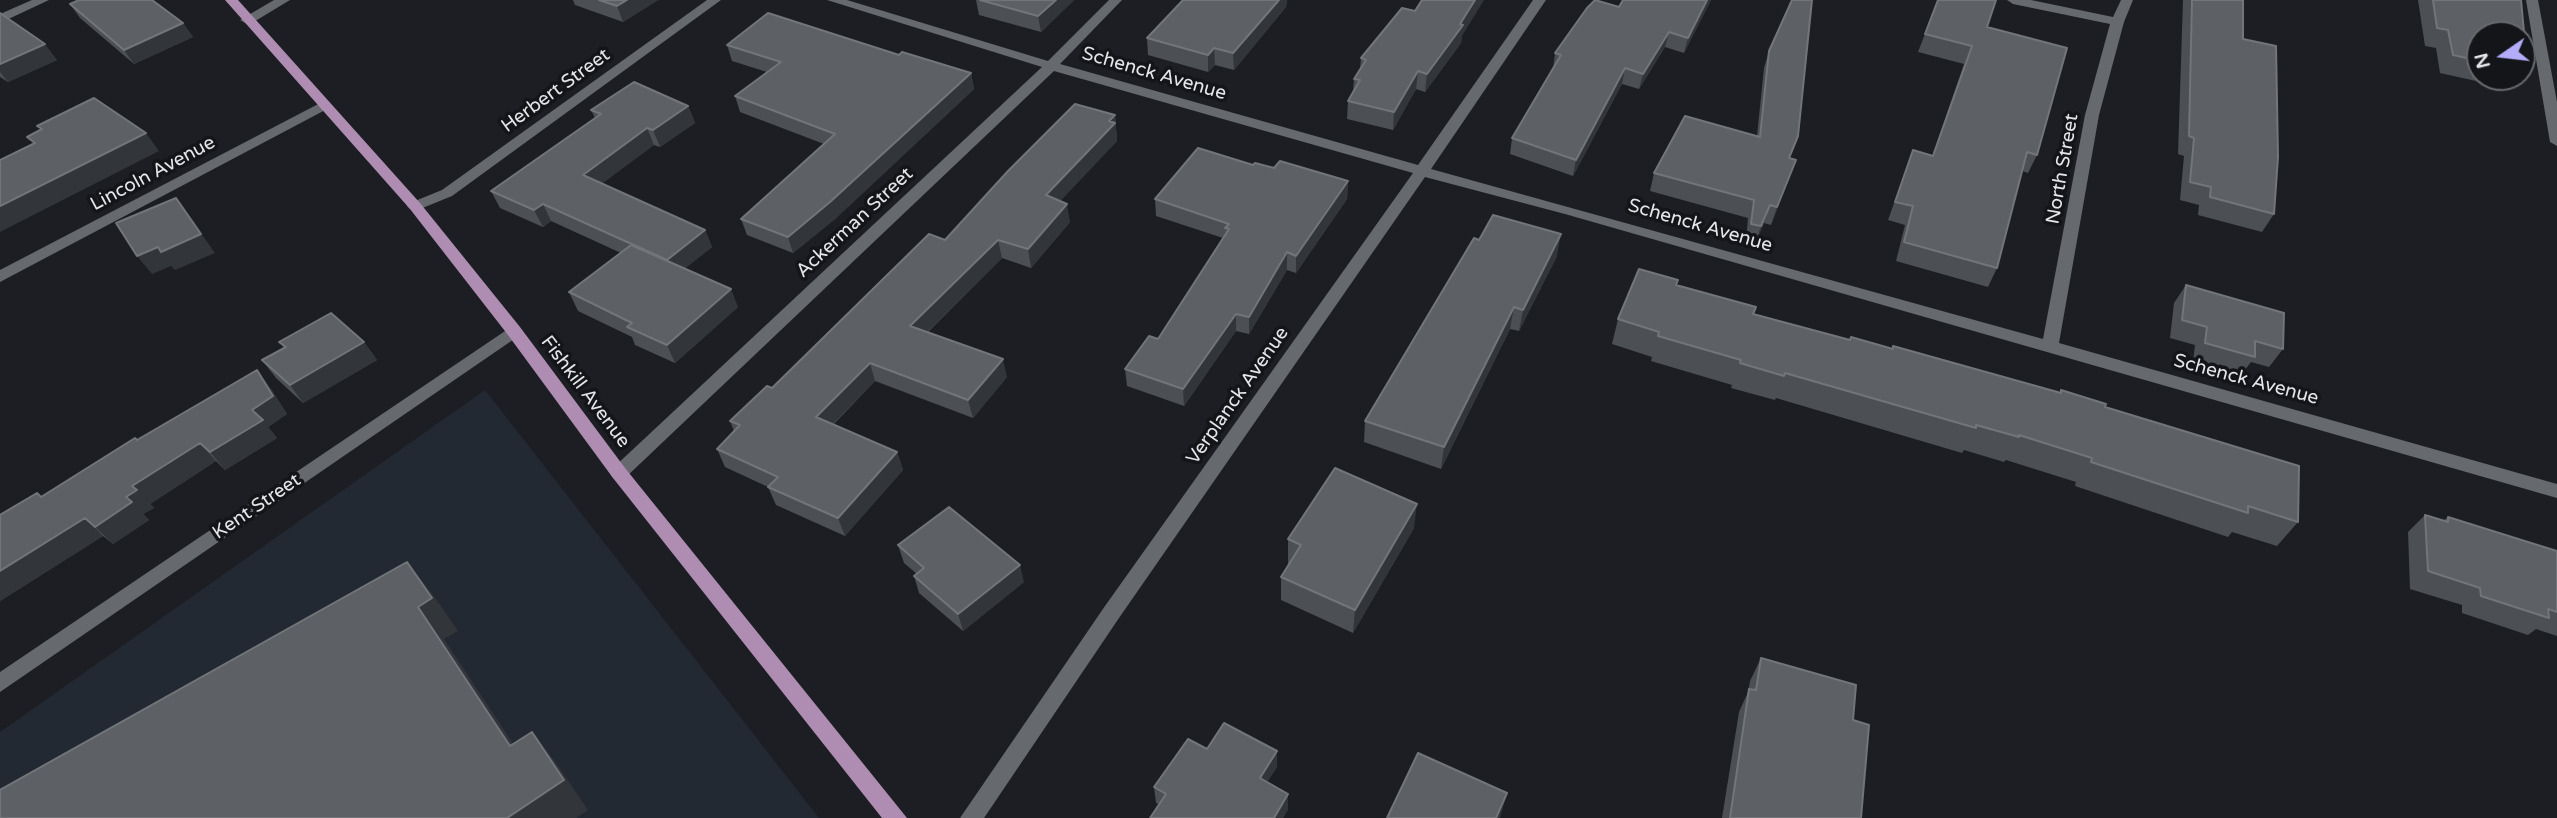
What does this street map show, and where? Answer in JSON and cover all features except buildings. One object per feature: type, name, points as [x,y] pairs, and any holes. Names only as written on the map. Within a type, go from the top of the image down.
[{"type":"main road","name":"Fishkill Avenue","points":[[231,0],[415,206],[514,331],[619,473],[896,818]]},
{"type":"street","points":[[0,19],[43,0]]},
{"type":"street","points":[[247,20],[284,0]]},
{"type":"street","name":"Herbert Street","points":[[415,206],[447,193],[715,0]]},
{"type":"street","name":"Schenck Avenue","points":[[833,0],[1050,66],[1422,172],[1569,210],[2557,491]]},
{"type":"street","name":"Ackerman Street","points":[[619,473],[1007,110],[1116,0]]},
{"type":"street","name":"Verplanck Avenue","points":[[971,818],[1139,573],[1541,0]]},
{"type":"street","points":[[2013,0],[2117,22]]},
{"type":"street","name":"North Street","points":[[2050,348],[2092,115],[2117,22],[2127,0]]},
{"type":"street","points":[[2532,0],[2557,142]]},
{"type":"street","name":"Lincoln Avenue","points":[[0,277],[324,105]]},
{"type":"street","name":"Kent Street","points":[[0,682],[514,331]]},
{"type":"shaded area","points":[[485,390],[819,818],[0,818],[0,732]]}]
